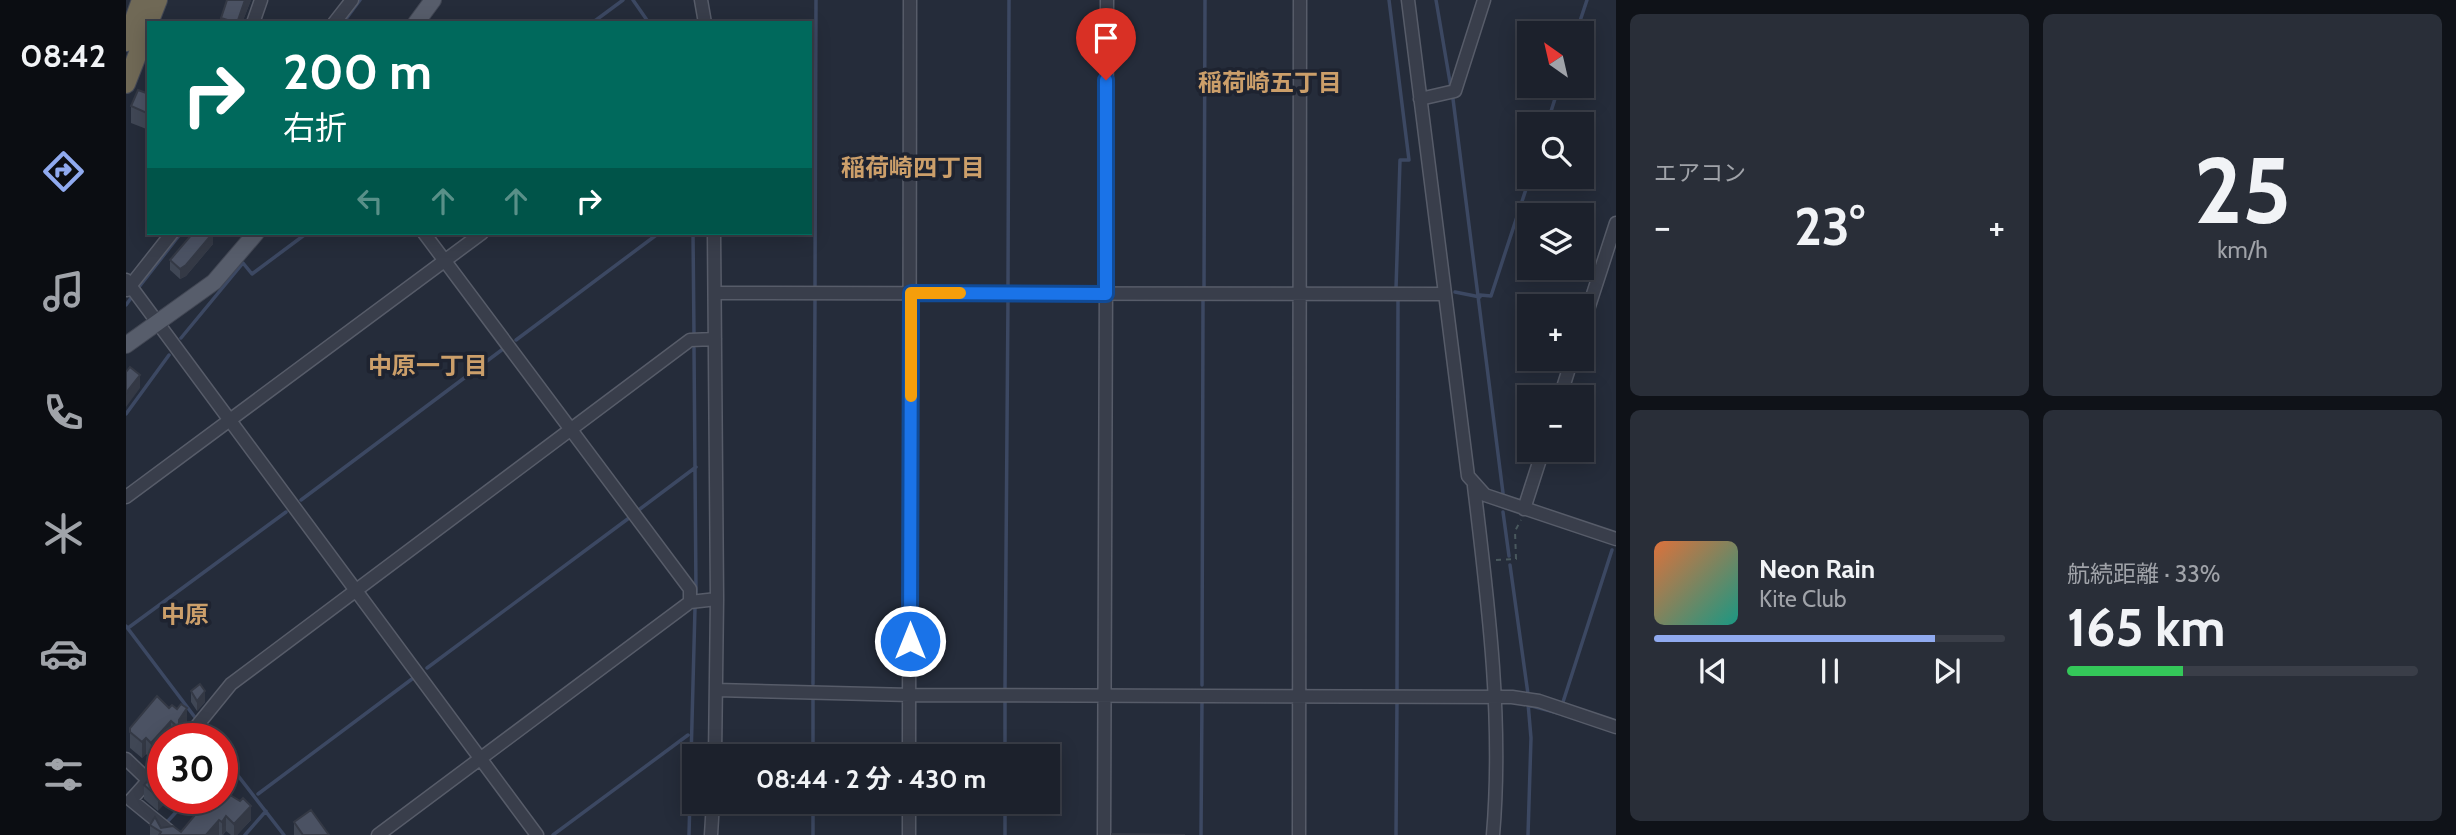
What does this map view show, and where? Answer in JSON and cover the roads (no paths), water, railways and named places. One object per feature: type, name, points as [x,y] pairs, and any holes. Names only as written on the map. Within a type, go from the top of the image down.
[{"type":"highway","points":[[126,42],[141,0]]},
{"type":"highway","points":[[150,21],[158,0]]},
{"type":"highway","points":[[126,84],[147,29]]},
{"type":"main road","points":[[417,21],[433,0]]},
{"type":"main road","points":[[126,345],[214,282],[254,235]]},
{"type":"street","points":[[254,21],[261,0]]},
{"type":"street","points":[[701,0],[705,21]]},
{"type":"street","points":[[909,744],[910,0]]},
{"type":"street","points":[[1104,835],[1107,0]]},
{"type":"street","points":[[1299,835],[1300,0]]},
{"type":"street","points":[[1408,0],[1465,462],[1474,486],[1483,561],[1495,696],[1498,774],[1493,835]]},
{"type":"street","points":[[1420,99],[1455,91],[1484,0]]},
{"type":"street","points":[[335,21],[344,3]]},
{"type":"street","points":[[1593,294],[1616,223]]},
{"type":"street","points":[[170,235],[127,286],[231,420],[537,835]]},
{"type":"street","points":[[425,235],[690,589],[690,602]]},
{"type":"street","points":[[126,498],[479,235]]},
{"type":"street","points":[[714,235],[715,744]]},
{"type":"street","points":[[715,293],[1445,294]]},
{"type":"street","points":[[199,723],[231,684],[570,428],[690,340],[715,339]]},
{"type":"street","points":[[1525,509],[1539,462]]},
{"type":"street","points":[[1474,486],[1485,495],[1616,539]]},
{"type":"street","points":[[378,835],[690,602],[717,600]]},
{"type":"street","points":[[717,690],[909,695],[1495,696],[1539,701],[1616,727]]},
{"type":"street","points":[[126,759],[147,779]]},
{"type":"street","points":[[147,781],[131,800],[147,814]]},
{"type":"street","points":[[147,814],[170,834]]},
{"type":"street","points":[[710,835],[712,814]]},
{"type":"street","points":[[909,814],[909,835]]},
{"type":"waterway","points":[[344,21],[360,0]]},
{"type":"waterway","points":[[595,21],[623,0]]},
{"type":"waterway","points":[[633,0],[648,21]]},
{"type":"waterway","points":[[815,286],[816,0]]},
{"type":"waterway","points":[[1008,287],[1009,0]]},
{"type":"waterway","points":[[1204,290],[1205,0]]},
{"type":"waterway","points":[[1389,0],[1409,160],[1400,160],[1396,289]]},
{"type":"waterway","points":[[1436,0],[1451,88]]},
{"type":"waterway","points":[[1580,21],[1587,0]]},
{"type":"waterway","points":[[1551,112],[1555,98]]},
{"type":"waterway","points":[[1453,99],[1503,493]]},
{"type":"waterway","points":[[1480,295],[1491,296],[1526,189]]},
{"type":"waterway","points":[[139,287],[179,235]]},
{"type":"waterway","points":[[181,338],[243,263],[252,274],[304,235]]},
{"type":"waterway","points":[[516,340],[656,235]]},
{"type":"waterway","points":[[693,235],[694,334]]},
{"type":"waterway","points":[[1455,292],[1480,297]]},
{"type":"waterway","points":[[126,305],[131,298]]},
{"type":"waterway","points":[[813,684],[815,298]]},
{"type":"waterway","points":[[1005,688],[1008,299]]},
{"type":"waterway","points":[[1202,685],[1203,300]]},
{"type":"waterway","points":[[1397,690],[1398,301]]},
{"type":"waterway","points":[[694,348],[696,592]]},
{"type":"waterway","points":[[301,500],[503,349]]},
{"type":"waterway","points":[[126,414],[169,355]]},
{"type":"waterway","points":[[640,509],[696,467]]},
{"type":"waterway","points":[[128,628],[286,512]]},
{"type":"waterway","points":[[1503,512],[1509,556]]},
{"type":"waterway","points":[[427,668],[629,518]]},
{"type":"waterway","points":[[1563,702],[1612,550]]},
{"type":"waterway","points":[[1510,565],[1528,694]]},
{"type":"waterway","points":[[689,835],[695,608]]},
{"type":"waterway","points":[[126,626],[197,720]]},
{"type":"waterway","points":[[258,794],[412,679]]},
{"type":"waterway","points":[[813,696],[813,744]]},
{"type":"waterway","points":[[1005,698],[1005,744]]},
{"type":"waterway","points":[[1201,835],[1202,700]]},
{"type":"waterway","points":[[1396,835],[1397,701]]},
{"type":"waterway","points":[[1528,703],[1531,738],[1528,835]]},
{"type":"waterway","points":[[1528,705],[1558,713]]},
{"type":"waterway","points":[[553,835],[688,735]]},
{"type":"waterway","points":[[238,776],[284,835]]},
{"type":"waterway","points":[[245,835],[266,811]]},
{"type":"waterway","points":[[167,822],[174,814]]},
{"type":"waterway","points":[[813,814],[813,835]]},
{"type":"waterway","points":[[1005,814],[1005,835]]},
{"type":"district","name":"稲荷崎五丁目","points":[[1270,82]]},
{"type":"district","name":"稲荷崎四丁目","points":[[913,167]]},
{"type":"district","name":"中原一丁目","points":[[428,365]]},
{"type":"district","name":"中原","points":[[185,614]]}]
